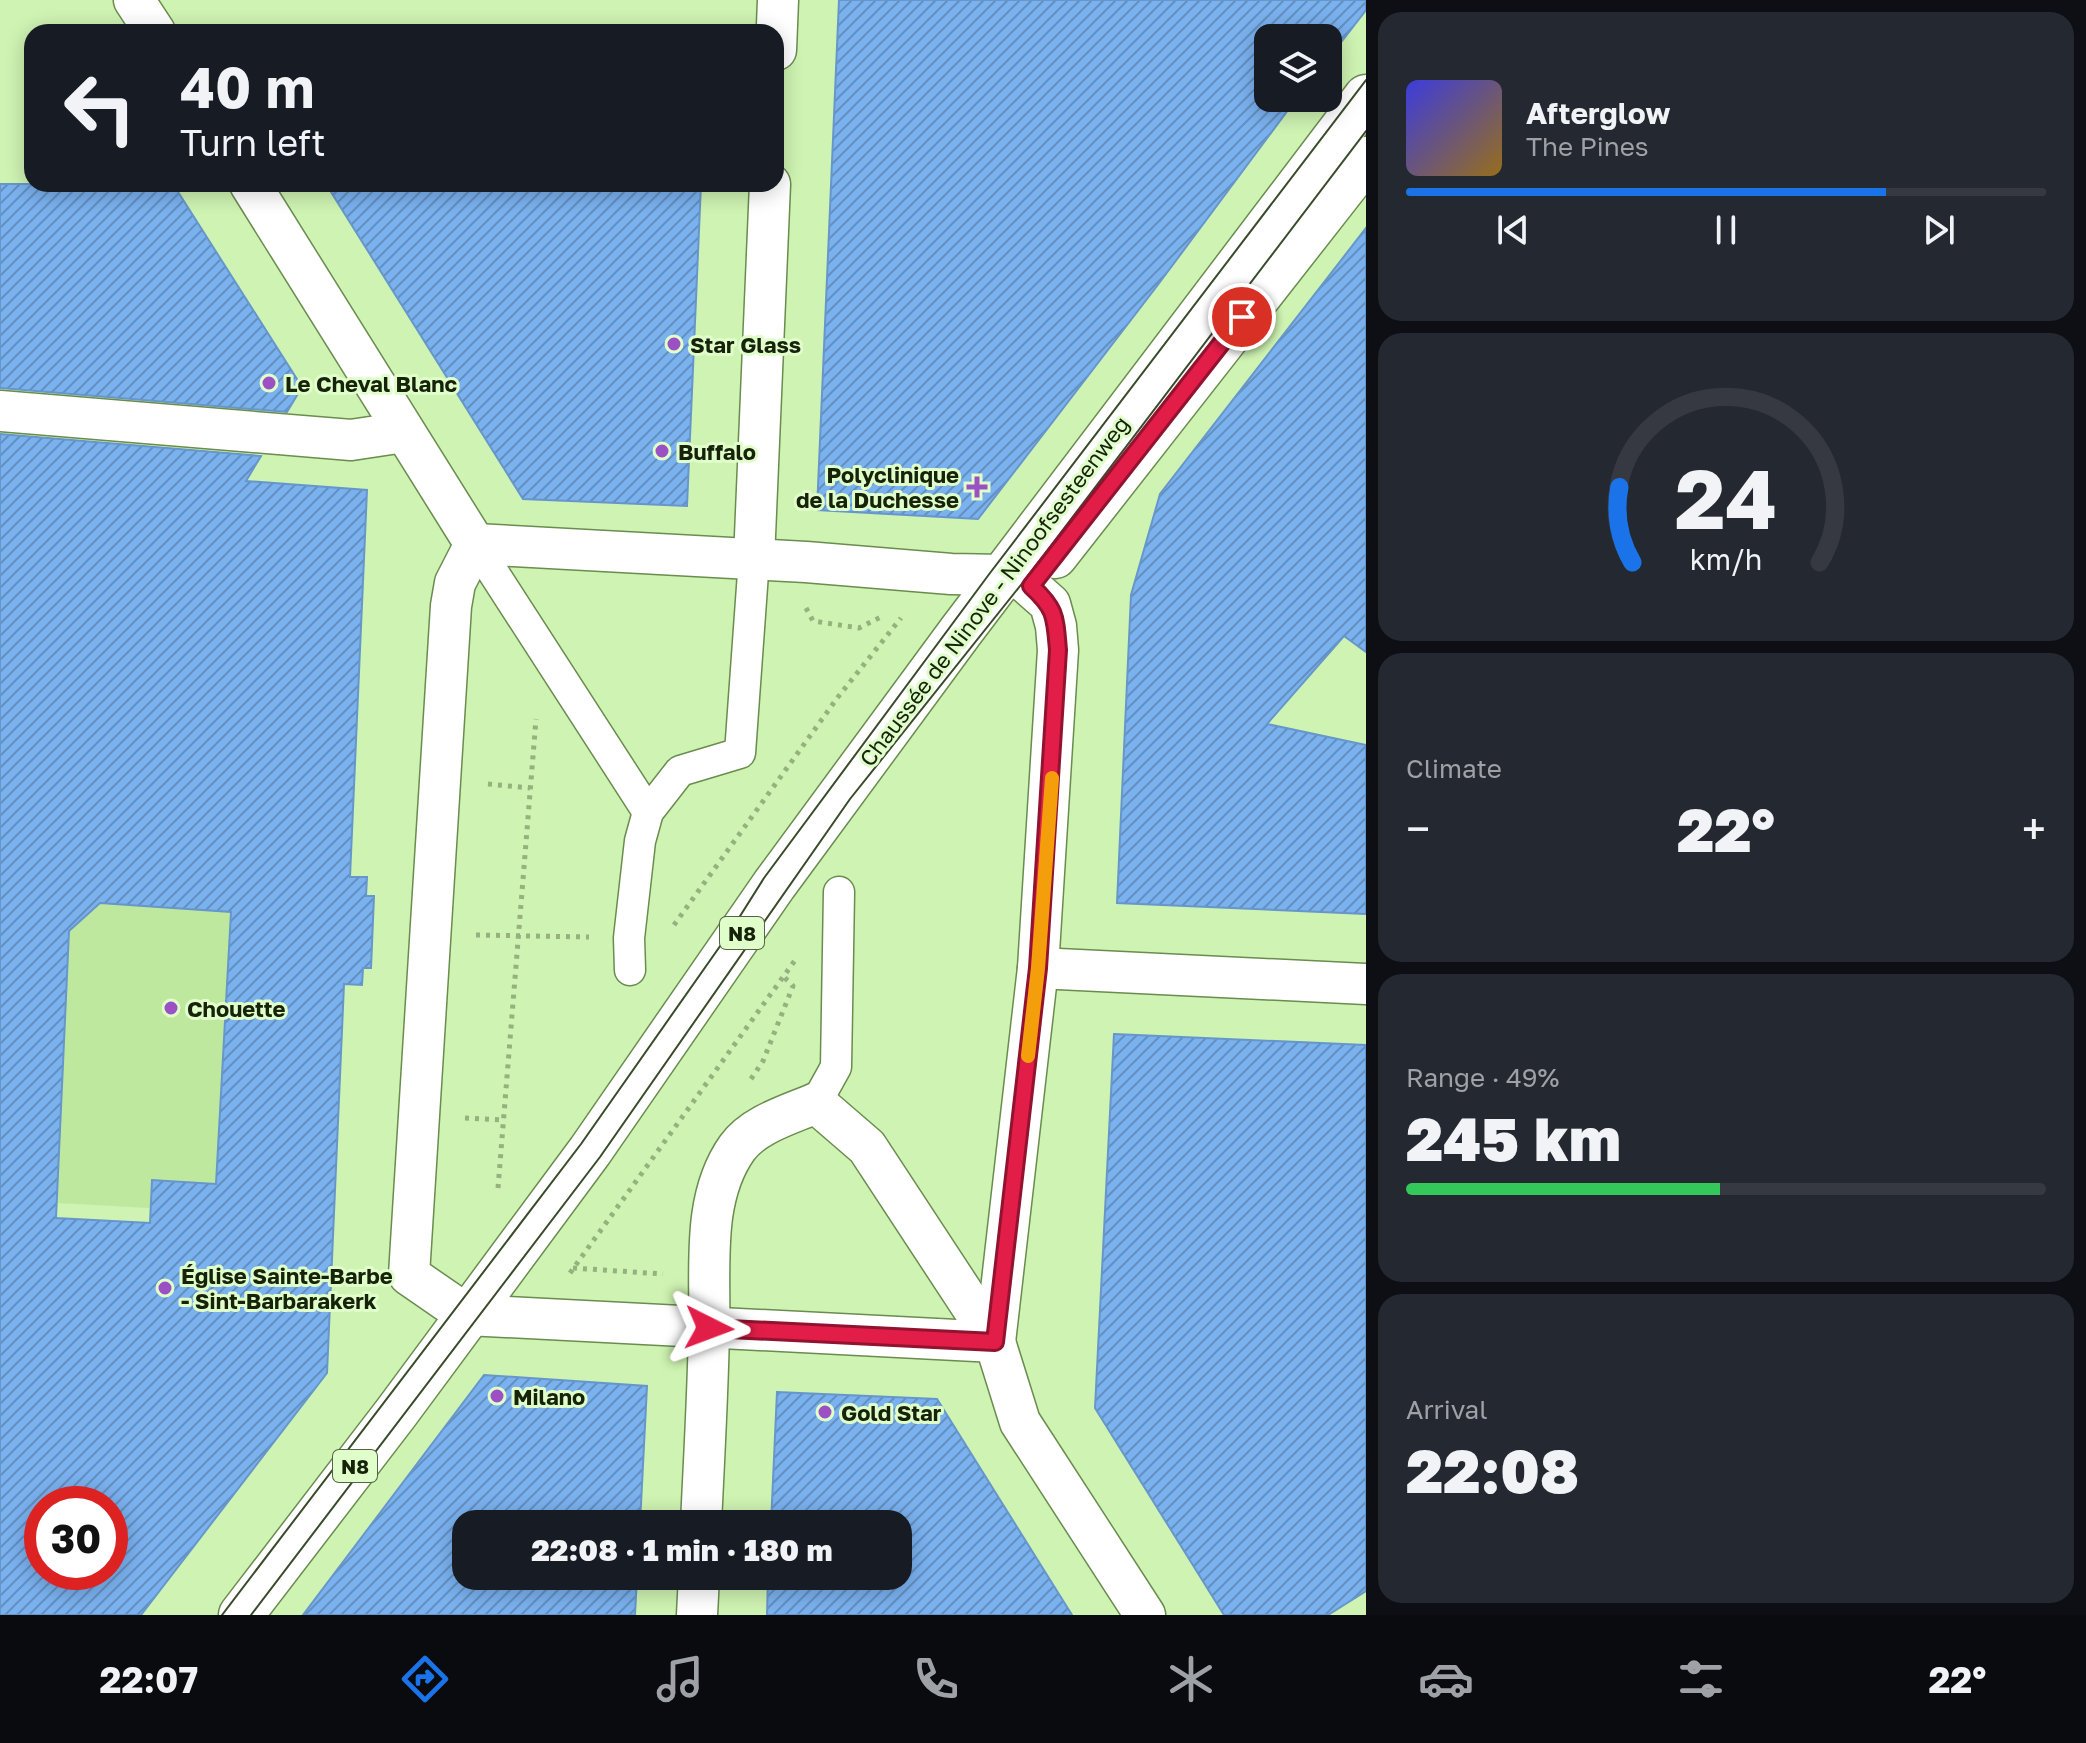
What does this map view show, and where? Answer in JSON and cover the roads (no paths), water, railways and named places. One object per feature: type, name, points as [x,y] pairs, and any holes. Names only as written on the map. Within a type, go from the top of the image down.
[{"type":"main road","name":"Chaussée de Ninove - Ninoofsesteenweg","points":[[1017,580],[1366,97]]},
{"type":"main road","name":"Chaussée de Ninove - Ninoofsesteenweg","points":[[467,1315],[637,1086],[774,885],[850,783],[1366,159]]},
{"type":"main road","name":"N8","points":[[241,1615],[467,1315]]},
{"type":"street","points":[[134,0],[150,24]]},
{"type":"street","points":[[777,24],[778,0]]},
{"type":"street","points":[[255,192],[404,432],[648,812]]},
{"type":"street","points":[[630,970],[629,938],[640,841],[648,812],[680,771],[740,753],[754,559],[770,192]]},
{"type":"street","points":[[0,411],[351,440],[404,432]]},
{"type":"street","points":[[475,544],[754,559],[1017,580],[1050,604],[1058,650],[1038,968],[995,1342]]},
{"type":"street","points":[[475,544],[455,583],[451,606],[409,1275],[467,1315],[995,1342]]},
{"type":"street","points":[[702,1510],[710,1230],[722,1174],[739,1145],[768,1124],[816,1103],[836,1067],[839,892]]},
{"type":"street","points":[[1038,968],[1366,984]]},
{"type":"street","points":[[816,1103],[867,1147],[995,1342],[1020,1422],[1145,1615]]},
{"type":"street","points":[[697,1615],[698,1590]]},
{"type":"tram line","points":[[222,1615],[581,1144],[730,932],[764,878],[990,573],[1366,80]]},
{"type":"tram line","points":[[251,1615],[600,1157],[850,799],[1024,581],[1366,131]]},
{"type":"place","name":"Star Glass","points":[[674,344]]},
{"type":"place","name":"Le Cheval Blanc","points":[[269,383]]},
{"type":"place","name":"Buffalo","points":[[662,451]]},
{"type":"place","name":"Polyclinique de la Duchesse","points":[[977,487]]},
{"type":"place","name":"Chouette","points":[[171,1008]]},
{"type":"place","name":"Église Sainte-Barbe - Sint-Barbarakerk","points":[[165,1288]]},
{"type":"place","name":"Milano","points":[[497,1396]]},
{"type":"place","name":"Gold Star","points":[[825,1412]]}]
